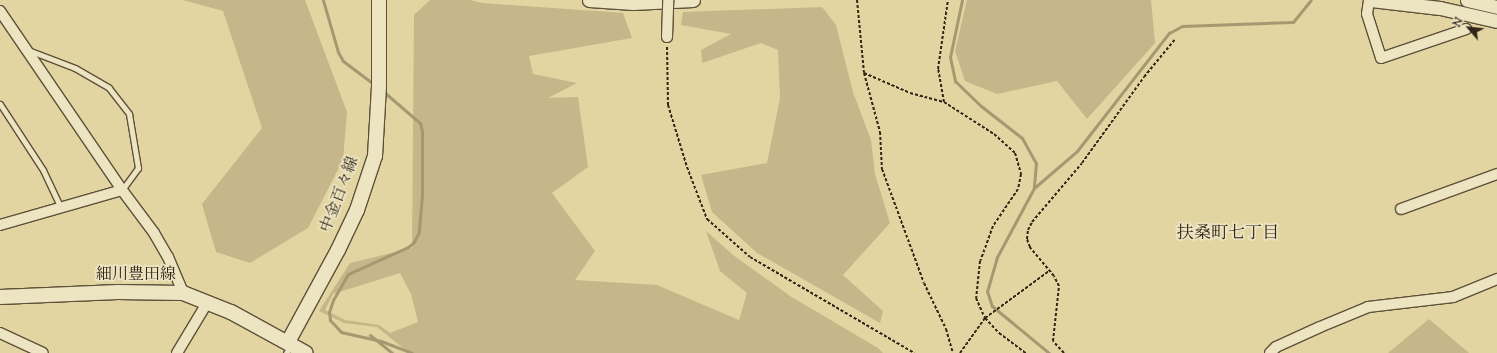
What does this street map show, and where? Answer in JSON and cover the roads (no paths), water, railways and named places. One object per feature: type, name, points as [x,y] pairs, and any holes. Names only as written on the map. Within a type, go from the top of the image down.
[{"type":"main road","name":"中金百々線","points":[[288,346],[357,210],[375,156],[379,86],[378,0]]},
{"type":"main road","name":"細川豊田線","points":[[0,297],[118,292],[183,293],[231,312],[288,346],[306,353]]},
{"type":"street","points":[[589,0],[633,3],[693,0]]},
{"type":"street","points":[[667,37],[668,0]]},
{"type":"street","points":[[1466,29],[1382,58],[1367,14],[1370,0],[1440,8],[1497,21]]},
{"type":"street","points":[[1467,0],[1492,4]]},
{"type":"street","points":[[0,11],[122,190],[154,233],[168,257],[183,293]]},
{"type":"street","points":[[1401,209],[1497,174]]},
{"type":"street","points":[[0,225],[122,190]]},
{"type":"street","points":[[1270,353],[1276,347],[1320,326],[1368,307],[1453,297],[1497,278]]},
{"type":"street","points":[[178,353],[207,303]]},
{"type":"street","points":[[0,333],[43,353]]},
{"type":"lane","points":[[25,49],[75,68],[109,88],[129,114],[138,168],[122,190]]},
{"type":"lane","points":[[0,104],[43,170],[61,208]]},
{"type":"waterway","points":[[323,0],[338,52],[343,61],[375,85]]},
{"type":"waterway","points":[[962,0],[950,57],[955,81],[981,106],[1022,138],[1036,163],[1034,188],[997,257],[987,291],[992,306],[1049,353]]},
{"type":"waterway","points":[[1034,188],[1077,151],[1169,33],[1182,26],[1293,22],[1311,0]]},
{"type":"waterway","points":[[384,92],[420,123],[422,131],[422,195],[419,232],[414,242],[408,247],[348,274],[333,300],[329,312],[330,320],[341,332],[381,341],[412,353]]},
{"type":"waterway","points":[[370,335],[392,353]]},
{"type":"district","name":"扶桑町七丁目","points":[[1228,235]]}]
